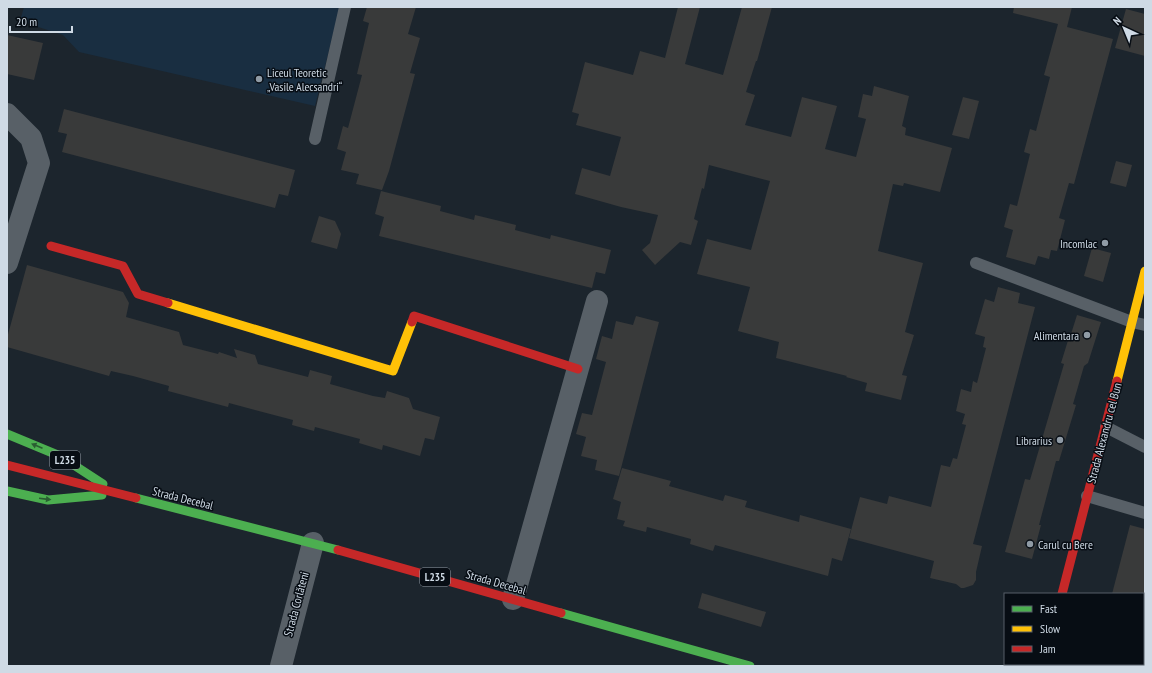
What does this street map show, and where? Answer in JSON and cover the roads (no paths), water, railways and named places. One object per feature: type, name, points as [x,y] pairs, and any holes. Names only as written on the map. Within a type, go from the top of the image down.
[{"type":"main road","points":[[51,246],[123,266],[138,294],[393,372],[414,316],[578,370]]},
{"type":"main road","name":"Strada Alexandru cel Bun","points":[[1062,593],[1145,271]]},
{"type":"main road","name":"Strada Decebal","points":[[7,434],[60,456],[119,494]]},
{"type":"main road","name":"Strada Decebal","points":[[7,465],[313,543],[750,666]]},
{"type":"main road","name":"Strada Decebal","points":[[7,491],[48,500],[119,494]]},
{"type":"street","points":[[7,114],[31,138],[39,163],[7,262]]},
{"type":"street","points":[[513,599],[597,301]]},
{"type":"street","name":"Strada Corlăteni","points":[[281,666],[313,543]]},
{"type":"lane","points":[[315,139],[345,7]]},
{"type":"lane","points":[[976,263],[1132,322],[1145,325]]},
{"type":"lane","points":[[1106,427],[1145,447]]},
{"type":"lane","points":[[1087,496],[1145,513]]},
{"type":"place","name":"Liceul Teoretic „Vasile Alecsandri“","points":[[259,79]]},
{"type":"place","name":"Incomlac","points":[[1105,243]]},
{"type":"place","name":"Alimentara","points":[[1087,335]]},
{"type":"place","name":"Librarius","points":[[1060,440]]},
{"type":"place","name":"Carul cu Bere","points":[[1030,544]]}]
